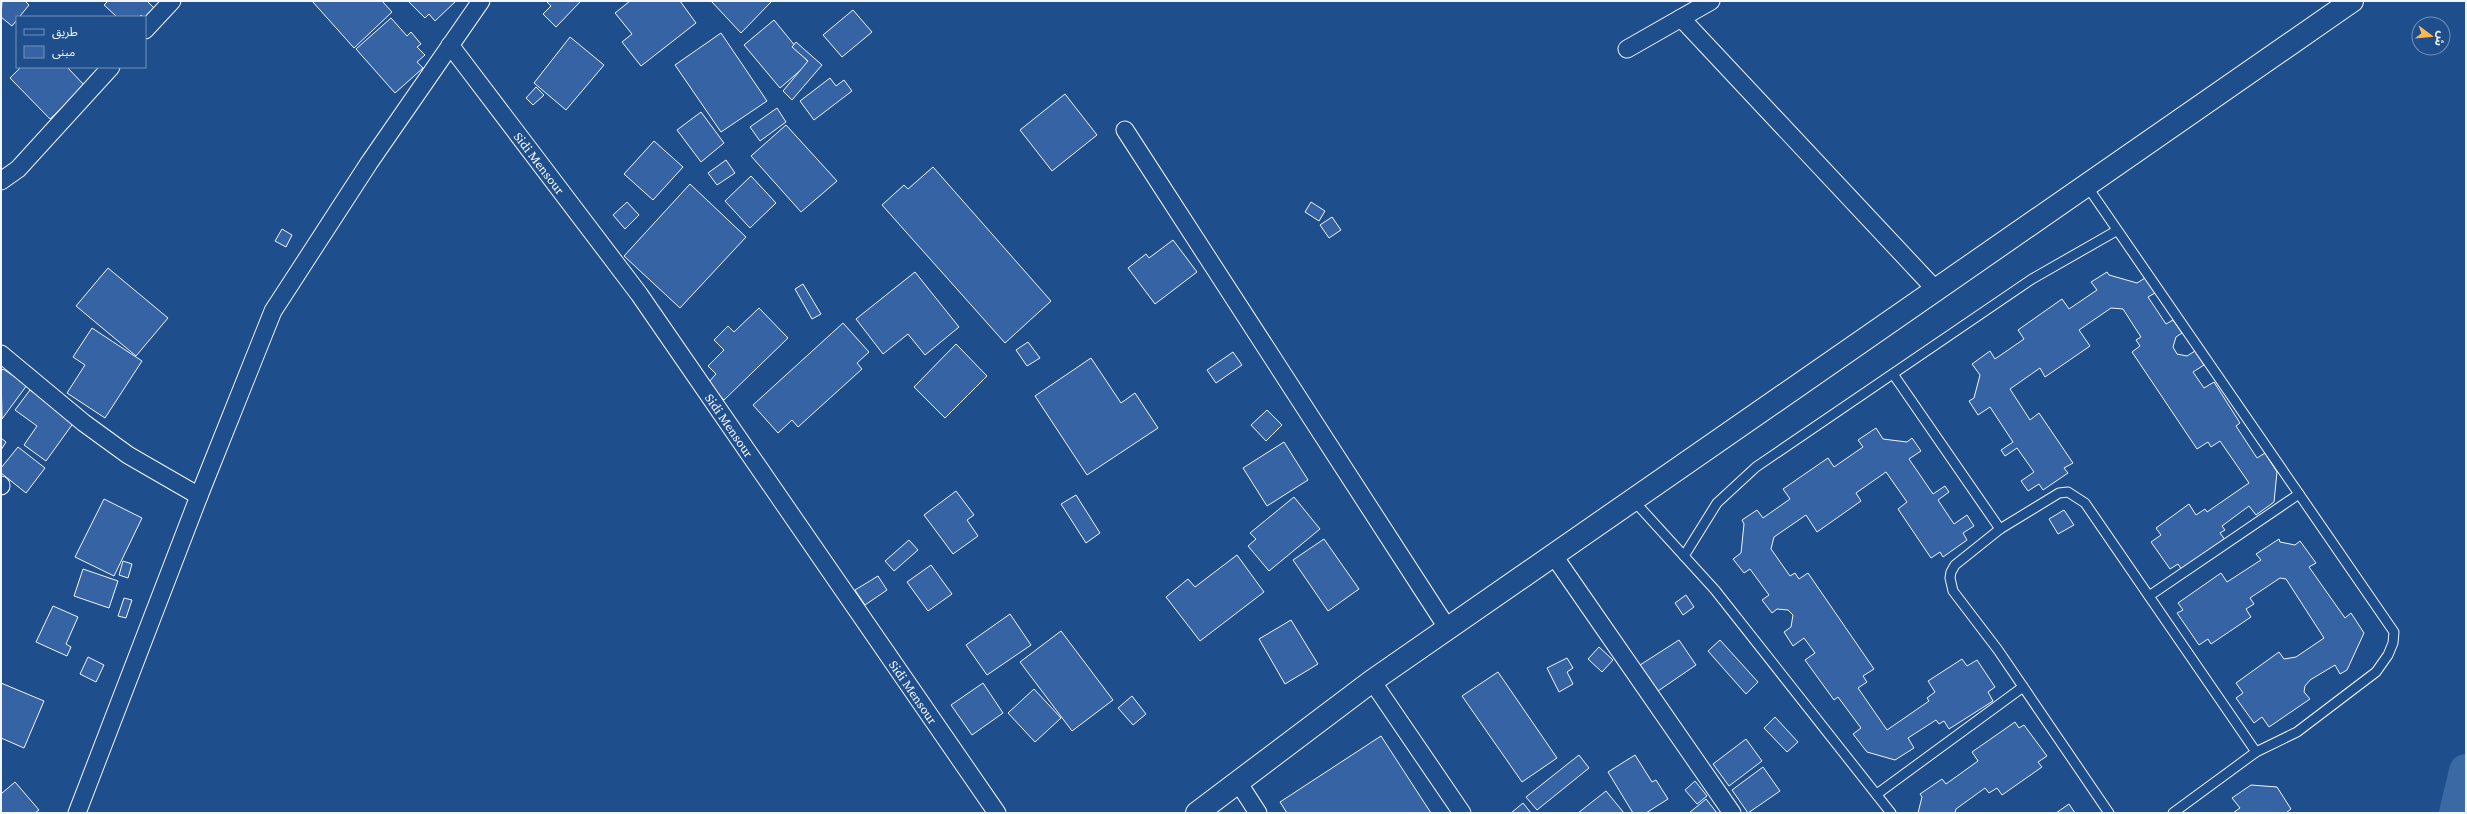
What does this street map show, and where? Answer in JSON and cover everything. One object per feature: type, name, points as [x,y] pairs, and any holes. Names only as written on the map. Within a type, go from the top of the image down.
[{"type":"main road","points":[[1197,813],[1372,681],[1634,501],[2352,1]]},
{"type":"street","points":[[146,29],[172,1]]},
{"type":"street","points":[[77,813],[199,496],[274,311],[369,162],[481,1]]},
{"type":"street","points":[[1627,49],[1711,1]]},
{"type":"street","points":[[1681,18],[1936,290]]},
{"type":"street","name":"Sidi Mensour","points":[[450,45],[638,294],[997,813]]},
{"type":"street","points":[[1,181],[18,169],[110,68]]},
{"type":"street","points":[[1125,130],[1448,629]]},
{"type":"street","points":[[1,354],[84,424],[122,451],[199,496]]},
{"type":"street","points":[[1554,556],[1732,813]]},
{"type":"street","points":[[1372,681],[1462,813]]},
{"type":"street","points":[[1238,782],[1258,813]]},
{"type":"lane","points":[[2087,186],[2116,231],[2394,632],[2393,643],[2376,672],[2297,732],[2256,752],[2174,813]]},
{"type":"lane","points":[[1684,556],[1717,503],[1756,467],[2032,279],[2116,231]]},
{"type":"lane","points":[[1893,374],[2000,528]]},
{"type":"lane","points":[[2109,813],[2023,687],[1950,585],[1951,572],[1955,565],[2000,528],[2058,493],[2068,492],[2085,503],[2256,752]]},
{"type":"lane","points":[[2149,596],[2299,494]]},
{"type":"lane","points":[[1634,501],[1715,590],[1891,813]]},
{"type":"lane","points":[[1877,794],[2023,687]]},
{"type":"building","points":[[2,1],[25,1],[29,5],[20,16],[16,16],[16,21],[12,26],[1,17]]},
{"type":"building","points":[[108,1],[147,1],[154,8],[146,17],[141,15],[116,16],[104,5]]},
{"type":"building","points":[[312,1],[382,1],[392,12],[354,48]]},
{"type":"building","points":[[408,1],[456,1],[435,21],[429,14],[425,18]]},
{"type":"building","points":[[546,1],[581,1],[556,27],[543,14],[551,6]]},
{"type":"building","points":[[630,1],[680,1],[696,23],[641,66],[622,42],[632,34],[615,13]]},
{"type":"building","points":[[711,1],[772,1],[741,33]]},
{"type":"building","points":[[853,10],[872,32],[842,57],[823,35]]},
{"type":"building","points":[[391,18],[407,36],[411,32],[421,44],[417,47],[425,55],[417,62],[423,68],[395,93],[356,49]]},
{"type":"building","points":[[774,20],[809,63],[780,88],[744,45]]},
{"type":"building","points":[[721,33],[767,101],[721,132],[675,65]]},
{"type":"building","points":[[570,37],[604,65],[566,110],[534,83]]},
{"type":"building","points":[[796,42],[822,65],[792,100],[783,91],[808,61],[792,47]]},
{"type":"building","points":[[20,68],[68,68],[85,86],[50,119],[10,78]]},
{"type":"building","points":[[830,78],[836,86],[844,80],[852,91],[814,120],[800,101]]},
{"type":"building","points":[[536,87],[544,95],[533,105],[526,98]]},
{"type":"building","points":[[1065,94],[1097,135],[1052,171],[1020,130]]},
{"type":"building","points":[[777,108],[786,122],[760,141],[750,127]]},
{"type":"building","points":[[701,112],[724,143],[701,162],[677,130]]},
{"type":"building","points":[[786,125],[837,181],[801,212],[751,156]]},
{"type":"building","points":[[654,141],[683,167],[653,200],[624,174]]},
{"type":"building","points":[[726,160],[735,173],[717,185],[708,173]]},
{"type":"building","points":[[933,167],[1051,301],[1005,343],[882,205],[904,185],[908,189]]},
{"type":"building","points":[[751,176],[776,203],[750,228],[725,201]]},
{"type":"building","points":[[690,184],[746,237],[680,308],[624,256]]},
{"type":"building","points":[[627,202],[639,215],[625,229],[613,215]]},
{"type":"building","points":[[1311,202],[1325,211],[1319,221],[1305,212]]},
{"type":"building","points":[[1332,217],[1341,230],[1329,238],[1320,225]]},
{"type":"building","points":[[282,229],[292,235],[286,247],[275,241]]},
{"type":"building","points":[[1173,240],[1197,272],[1155,304],[1128,268],[1146,254],[1149,258]]},
{"type":"building","points":[[108,268],[168,318],[136,356],[76,306]]},
{"type":"building","points":[[915,272],[959,327],[925,355],[908,334],[883,354],[856,319]]},
{"type":"building","points":[[2107,272],[2109,275],[2137,283],[2145,278],[2155,293],[2148,297],[2166,324],[2173,320],[2182,333],[2176,337],[2173,347],[2177,354],[2187,356],[2195,351],[2204,365],[2193,372],[2204,388],[2214,382],[2240,423],[2236,426],[2257,458],[2265,453],[2277,472],[2274,502],[2256,515],[2249,506],[2222,526],[2225,530],[2220,533],[2226,541],[2183,572],[2178,564],[2170,569],[2151,542],[2161,535],[2156,528],[2189,504],[2196,515],[2205,509],[2207,512],[2249,483],[2220,441],[2211,447],[2208,442],[2197,449],[2132,352],[2140,346],[2136,340],[2141,337],[2123,309],[2111,308],[2079,330],[2090,346],[2045,377],[2040,368],[2010,389],[2030,420],[2039,413],[2073,463],[2064,468],[2068,473],[2043,490],[2039,484],[2028,491],[2021,481],[2034,472],[2017,448],[2005,456],[2001,450],[2013,442],[1990,407],[1978,415],[1969,401],[1974,398],[1980,375],[1972,364],[1990,351],[1995,359],[2024,339],[2018,330],[2062,299],[2069,309],[2097,290],[2091,282]]},
{"type":"building","points":[[803,284],[821,314],[812,319],[795,289]]},
{"type":"building","points":[[759,308],[788,338],[724,400],[708,383],[716,374],[708,366],[724,350],[714,340],[728,326],[734,332]]},
{"type":"building","points":[[843,323],[869,352],[857,363],[862,369],[798,427],[792,420],[778,433],[753,405]]},
{"type":"building","points":[[92,328],[142,361],[105,418],[67,393],[85,365],[73,357]]},
{"type":"building","points":[[1028,342],[1040,358],[1027,366],[1016,350]]},
{"type":"building","points":[[956,344],[987,376],[945,418],[914,387]]},
{"type":"building","points":[[1233,352],[1242,365],[1216,383],[1207,370]]},
{"type":"building","points":[[1091,358],[1121,403],[1135,393],[1158,428],[1087,475],[1035,396]]},
{"type":"building","points":[[3,369],[27,385],[2,419],[1,371]]},
{"type":"building","points":[[30,390],[74,422],[46,461],[24,445],[37,426],[15,410]]},
{"type":"building","points":[[1267,410],[1282,425],[1266,441],[1251,425]]},
{"type":"building","points":[[1876,428],[1883,439],[1907,442],[1912,438],[1921,451],[1909,459],[1933,494],[1945,486],[1949,492],[1938,500],[1954,524],[1967,515],[1974,526],[1963,533],[1967,540],[1943,557],[1940,552],[1931,558],[1898,509],[1907,502],[1886,472],[1856,493],[1861,501],[1817,532],[1806,515],[1774,537],[1771,549],[1790,576],[1795,573],[1799,579],[1808,573],[1874,669],[1863,676],[1867,682],[1858,688],[1887,730],[1929,701],[1927,698],[1935,692],[1928,681],[1962,659],[1967,666],[1977,660],[1995,687],[1988,692],[1993,701],[1949,729],[1944,721],[1939,724],[1936,720],[1908,738],[1914,748],[1895,760],[1867,752],[1853,734],[1861,728],[1838,697],[1834,700],[1805,660],[1815,653],[1804,638],[1793,646],[1784,632],[1791,627],[1793,615],[1788,610],[1777,609],[1772,613],[1762,600],[1769,595],[1750,569],[1744,573],[1733,559],[1741,553],[1744,524],[1742,520],[1757,510],[1763,518],[1790,499],[1783,489],[1828,458],[1834,467],[1863,447],[1858,440]]},
{"type":"building","points":[[1,438],[6,442],[1,450]]},
{"type":"building","points":[[1284,442],[1308,480],[1267,506],[1243,468]]},
{"type":"building","points":[[18,447],[45,468],[26,493],[1,473],[1,468]]},
{"type":"building","points":[[956,491],[974,515],[967,520],[978,536],[953,554],[924,515]]},
{"type":"building","points":[[1076,495],[1100,533],[1086,543],[1061,504]]},
{"type":"building","points":[[1294,497],[1320,529],[1269,571],[1248,546],[1256,539],[1250,533]]},
{"type":"building","points":[[104,499],[142,518],[114,576],[75,557]]},
{"type":"building","points":[[2064,510],[2074,525],[2058,534],[2049,519]]},
{"type":"building","points":[[1324,539],[1359,589],[1328,611],[1293,560]]},
{"type":"building","points":[[2279,539],[2280,542],[2295,545],[2300,541],[2316,563],[2309,567],[2345,618],[2351,613],[2364,633],[2347,670],[2340,674],[2335,665],[2310,680],[2305,686],[2304,692],[2310,699],[2269,727],[2262,717],[2254,723],[2236,698],[2243,693],[2236,683],[2279,652],[2284,659],[2296,657],[2324,638],[2286,579],[2280,578],[2250,598],[2254,604],[2246,609],[2251,617],[2211,644],[2208,639],[2199,645],[2177,613],[2183,610],[2178,603],[2221,573],[2227,582],[2261,560],[2256,554]]},
{"type":"building","points":[[909,540],[918,550],[894,571],[885,561]]},
{"type":"building","points":[[1237,555],[1264,592],[1200,641],[1166,597],[1188,579],[1195,587]]},
{"type":"building","points":[[123,561],[132,564],[128,578],[119,575]]},
{"type":"building","points":[[931,565],[952,594],[928,611],[907,582]]},
{"type":"building","points":[[83,569],[118,581],[109,608],[74,596]]},
{"type":"building","points":[[878,576],[887,590],[865,605],[855,590]]},
{"type":"building","points":[[1686,595],[1694,607],[1683,615],[1675,603]]},
{"type":"building","points":[[124,598],[132,600],[126,618],[118,616]]},
{"type":"building","points":[[53,606],[78,617],[66,644],[71,647],[67,656],[36,642]]},
{"type":"building","points":[[1010,614],[1031,645],[987,675],[966,645]]},
{"type":"building","points":[[1291,620],[1318,664],[1285,684],[1259,639]]},
{"type":"building","points":[[1061,631],[1113,700],[1072,731],[1020,662]]},
{"type":"building","points":[[1679,640],[1696,665],[1658,691],[1640,665]]},
{"type":"building","points":[[1720,640],[1758,682],[1746,694],[1708,651]]},
{"type":"building","points":[[1599,647],[1613,660],[1602,672],[1588,659]]},
{"type":"building","points":[[88,657],[104,665],[96,682],[80,674]]},
{"type":"building","points":[[1567,658],[1573,668],[1567,672],[1573,684],[1559,692],[1547,668]]},
{"type":"building","points":[[1498,672],[1557,758],[1522,782],[1462,696]]},
{"type":"building","points":[[1,683],[44,701],[24,748],[1,738]]},
{"type":"building","points":[[983,683],[1003,713],[972,735],[951,705]]},
{"type":"building","points":[[1034,689],[1061,718],[1035,742],[1008,713]]},
{"type":"building","points":[[1132,696],[1146,714],[1133,725],[1118,708]]},
{"type":"building","points":[[1775,717],[1798,742],[1787,752],[1764,728]]},
{"type":"building","points":[[2015,722],[2019,728],[2024,725],[2047,756],[2038,762],[2042,767],[2002,795],[1997,788],[1989,793],[1985,788],[1956,809],[1955,813],[1918,813],[1922,797],[1920,794],[1942,779],[1946,784],[1978,761],[1972,752]]},
{"type":"building","points":[[1381,736],[1431,813],[1287,813],[1280,802]]},
{"type":"building","points":[[1746,739],[1762,761],[1729,786],[1713,764]]},
{"type":"building","points":[[1579,755],[1589,768],[1537,810],[1526,797]]},
{"type":"building","points":[[1635,755],[1652,782],[1656,780],[1668,799],[1646,813],[1633,813],[1608,772]]},
{"type":"building","points":[[1763,767],[1780,791],[1748,813],[1732,790]]},
{"type":"building","points":[[1695,781],[1707,796],[1697,804],[1685,790]]},
{"type":"building","points":[[15,782],[39,810],[35,813],[1,813],[1,794]]},
{"type":"building","points":[[2251,785],[2277,787],[2291,809],[2286,813],[2233,813],[2240,808],[2232,798]]},
{"type":"building","points":[[1606,791],[1624,813],[1578,813]]},
{"type":"building","points":[[1706,799],[1717,813],[1689,813]]},
{"type":"building","points":[[1523,803],[1531,813],[1511,813]]},
{"type":"building","points":[[2069,804],[2075,813],[2056,813]]},
{"type":"waterway","points":[[2456,813],[2466,771]]}]
